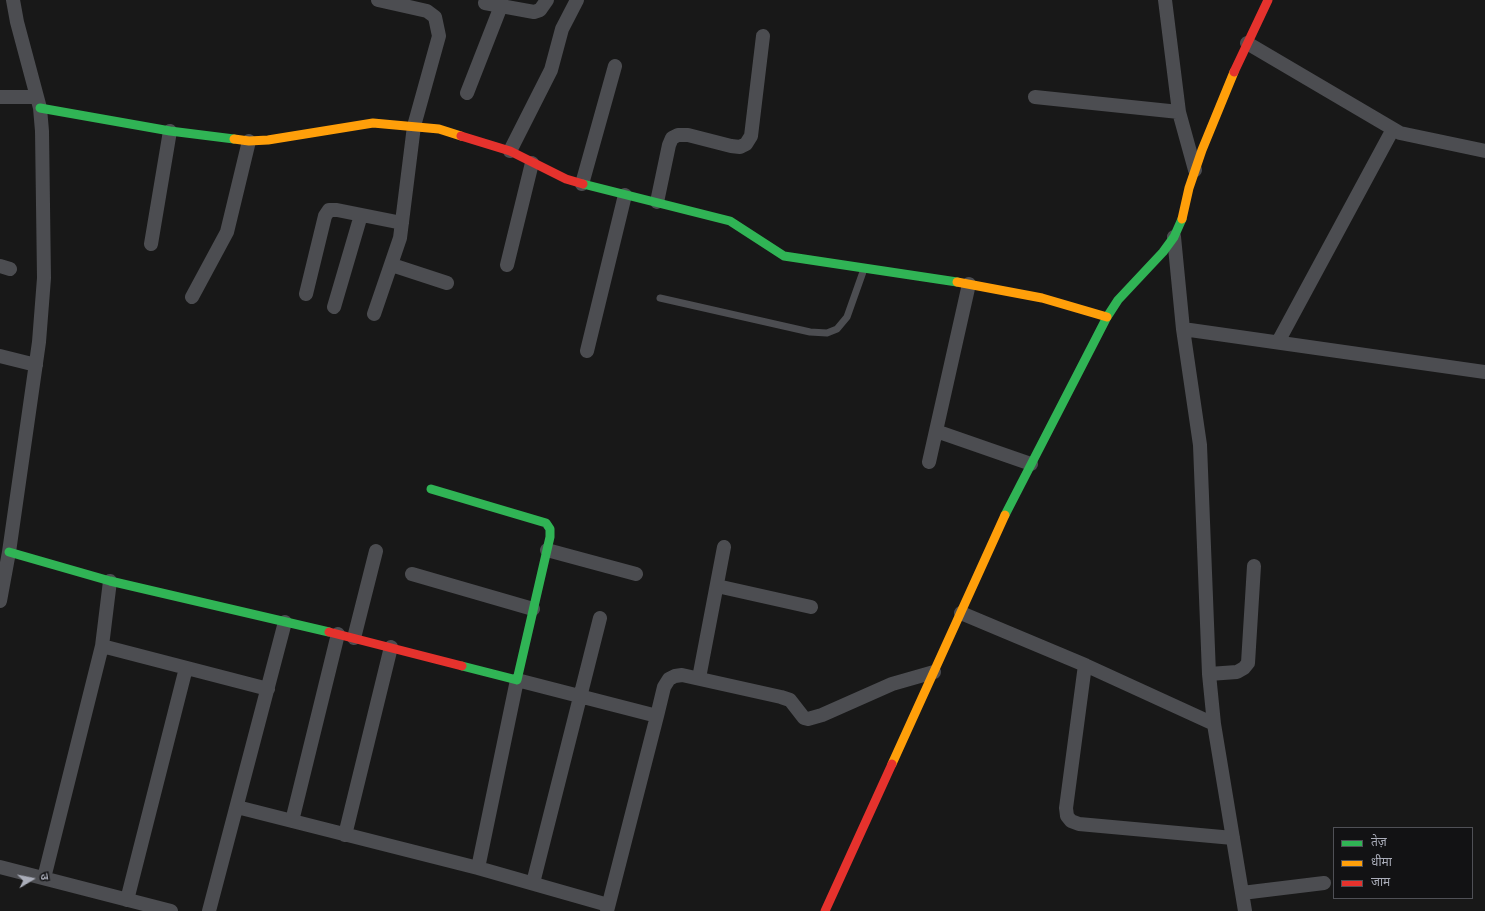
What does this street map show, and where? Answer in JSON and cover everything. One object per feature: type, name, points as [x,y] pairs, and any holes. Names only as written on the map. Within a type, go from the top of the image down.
[{"type":"street","points":[[0,601],[10,552],[36,365],[44,278],[42,131],[38,102],[17,22],[13,0]]},
{"type":"street","points":[[374,314],[392,264],[402,224],[414,126],[439,36],[435,17],[428,12],[378,0]]},
{"type":"street","points":[[485,2],[534,12],[540,10],[547,0]]},
{"type":"street","points":[[510,151],[551,70],[562,29],[577,0]]},
{"type":"street","points":[[1165,0],[1180,112],[1195,170]]},
{"type":"street","points":[[825,911],[1004,517],[1107,317],[1118,300],[1163,252],[1174,237],[1181,221],[1195,170],[1247,43],[1268,0]]},
{"type":"street","points":[[467,93],[501,6]]},
{"type":"street","points":[[657,202],[669,145],[672,138],[678,135],[688,135],[731,146],[740,147],[746,144],[751,136],[763,36]]},
{"type":"street","points":[[1247,43],[1393,129],[1415,137],[1485,151]]},
{"type":"street","points":[[582,184],[615,66]]},
{"type":"street","points":[[0,97],[38,102],[170,131],[249,141],[268,140],[373,123],[439,129],[510,151],[582,184],[730,221],[784,256],[969,284],[1042,298],[1107,317]]},
{"type":"street","points":[[1035,97],[1180,112]]},
{"type":"street","points":[[1278,342],[1393,129]]},
{"type":"street","points":[[151,244],[170,131]]},
{"type":"street","points":[[192,297],[227,232],[249,141]]},
{"type":"street","points":[[507,265],[532,162]]},
{"type":"street","points":[[587,351],[625,195]]},
{"type":"street","points":[[306,294],[325,216],[329,210],[402,224]]},
{"type":"street","points":[[334,307],[361,215]]},
{"type":"street","points":[[1174,237],[1183,329],[1200,445],[1209,674],[1214,724],[1245,911]]},
{"type":"street","points":[[392,264],[447,283]]},
{"type":"street","points":[[929,462],[969,284]]},
{"type":"street","points":[[1183,329],[1485,372]]},
{"type":"street","points":[[0,356],[36,365]]},
{"type":"street","points":[[936,431],[1031,464]]},
{"type":"street","points":[[431,489],[546,523],[550,529],[547,550],[517,680],[478,868]]},
{"type":"street","points":[[699,678],[724,547]]},
{"type":"street","points":[[547,550],[636,574]]},
{"type":"street","points":[[10,552],[110,581],[391,647],[657,716]]},
{"type":"street","points":[[354,638],[376,552]]},
{"type":"street","points":[[1209,674],[1237,672],[1244,668],[1248,663],[1254,566]]},
{"type":"street","points":[[412,574],[534,609]]},
{"type":"street","points":[[44,878],[102,646],[110,581]]},
{"type":"street","points":[[717,586],[810,607]]},
{"type":"street","points":[[961,613],[1085,664],[1214,724]]},
{"type":"street","points":[[533,883],[600,618]]},
{"type":"street","points":[[209,911],[286,622]]},
{"type":"street","points":[[292,821],[338,634]]},
{"type":"street","points":[[102,646],[268,689]]},
{"type":"street","points":[[345,835],[391,647]]},
{"type":"street","points":[[1085,664],[1066,808],[1067,816],[1071,821],[1079,824],[1233,838]]},
{"type":"street","points":[[127,900],[186,668]]},
{"type":"street","points":[[237,807],[533,883],[607,908],[664,687],[669,679],[682,675],[790,700],[804,718],[808,719],[822,716],[892,684],[934,672]]},
{"type":"street","points":[[0,867],[171,911]]},
{"type":"street","points":[[1242,893],[1324,884]]},
{"type":"lane","points":[[660,298],[810,332],[827,333],[837,329],[847,317],[864,269]]},
{"type":"traffic: fast","points":[[40,108],[170,131],[234,139]]},
{"type":"traffic: fast","points":[[583,184],[730,221],[784,256],[957,282]]},
{"type":"traffic: fast","points":[[1005,515],[1107,317],[1118,300],[1163,252],[1174,237],[1182,219]]},
{"type":"traffic: fast","points":[[431,489],[546,523],[550,529],[550,537],[517,680],[462,666]]},
{"type":"traffic: fast","points":[[9,552],[110,581],[329,632]]},
{"type":"traffic: slow","points":[[1182,219],[1189,188],[1202,150],[1234,72]]},
{"type":"traffic: slow","points":[[234,139],[249,141],[268,140],[373,123],[439,129],[461,136]]},
{"type":"traffic: slow","points":[[957,282],[1042,298],[1107,317]]},
{"type":"traffic: slow","points":[[892,764],[1005,515]]},
{"type":"traffic: jam","points":[[1234,72],[1268,0]]},
{"type":"traffic: jam","points":[[461,136],[510,151],[566,179],[583,184]]},
{"type":"traffic: jam","points":[[329,632],[462,666]]},
{"type":"traffic: jam","points":[[825,911],[892,764]]}]
